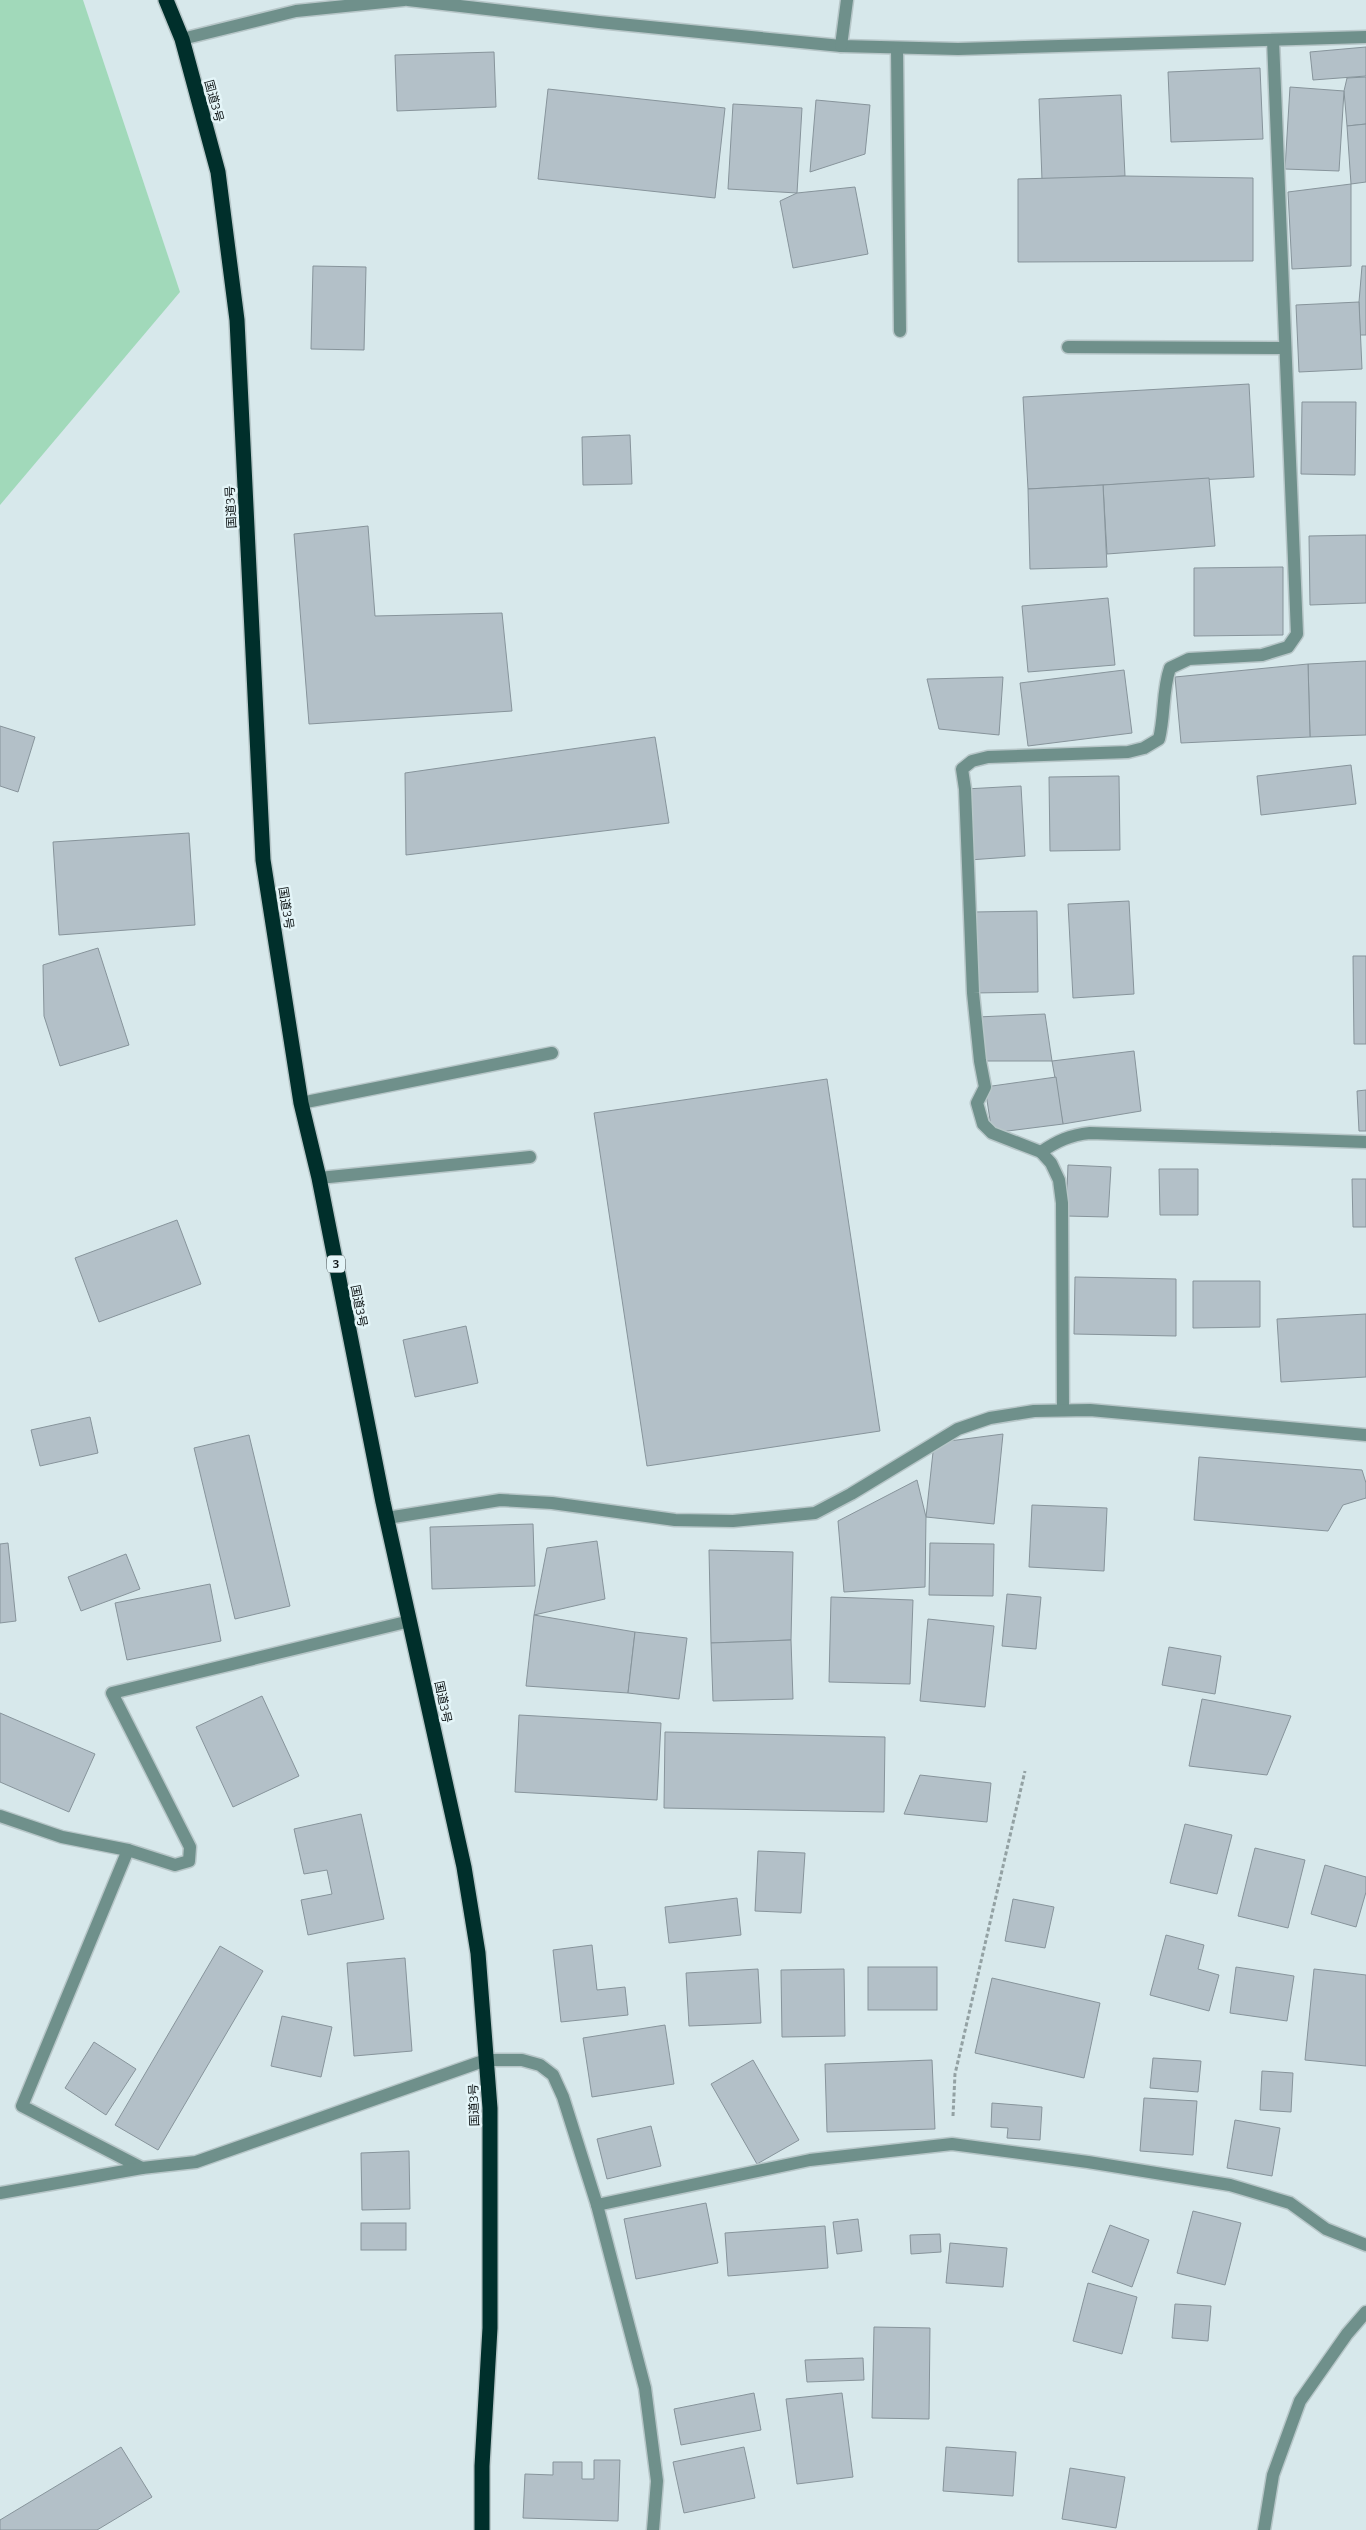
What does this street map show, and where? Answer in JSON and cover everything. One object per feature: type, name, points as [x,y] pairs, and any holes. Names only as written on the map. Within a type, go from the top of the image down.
[{"type":"highway","name":"国道3号","points":[[166,0],[182,39],[218,172],[237,320],[263,860],[301,1103],[319,1178],[387,1518],[464,1867],[478,1953],[490,2108],[490,2328],[482,2466],[482,2530]]},
{"type":"street","points":[[182,39],[296,11],[404,0]]},
{"type":"street","points":[[408,0],[599,22],[841,46],[958,49],[1366,37]]},
{"type":"street","points":[[841,46],[847,0]]},
{"type":"street","points":[[1063,1410],[1062,1203],[1059,1180],[1051,1163],[1041,1152],[992,1133],[983,1124],[977,1103],[986,1087],[980,1062],[973,993],[965,789],[962,769],[972,761],[988,757],[1128,752],[1144,748],[1158,739],[1163,723],[1166,680],[1170,668],[1189,660],[1262,655],[1288,646],[1297,634],[1273,40]]},
{"type":"street","points":[[897,48],[900,331]]},
{"type":"street","points":[[1068,347],[1286,348]]},
{"type":"street","points":[[301,1103],[552,1053]]},
{"type":"street","points":[[1041,1152],[1058,1141],[1073,1135],[1090,1133],[1366,1142]]},
{"type":"street","points":[[319,1178],[530,1157]]},
{"type":"street","points":[[387,1518],[500,1500],[552,1503],[674,1520],[733,1521],[772,1519],[815,1513],[851,1494],[958,1429],[990,1418],[1034,1411],[1090,1410],[1366,1435]]},
{"type":"street","points":[[0,1816],[62,1837],[128,1850],[175,1866],[189,1861],[190,1847],[112,1693],[410,1621]]},
{"type":"street","points":[[128,1850],[22,2106],[142,2168]]},
{"type":"street","points":[[0,2193],[142,2168],[196,2162],[486,2060],[522,2060],[540,2065],[553,2075],[563,2097],[597,2205],[644,2388],[657,2481],[653,2530]]},
{"type":"street","points":[[597,2205],[810,2160],[952,2144],[1088,2162],[1230,2185],[1290,2202],[1326,2228],[1366,2245]]},
{"type":"street","points":[[1264,2530],[1273,2475],[1300,2401],[1347,2334],[1366,2312]]},
{"type":"path","points":[[952,2144],[955,2074],[1025,1771]]},
{"type":"green space","points":[[0,0],[83,0],[180,292],[0,505]]},
{"type":"building","points":[[1366,47],[1366,76],[1313,80],[1310,52]]},
{"type":"building","points":[[494,52],[496,107],[397,111],[395,55]]},
{"type":"building","points":[[1260,68],[1263,139],[1171,142],[1168,72]]},
{"type":"building","points":[[1366,77],[1366,124],[1347,126],[1344,91],[1347,78]]},
{"type":"building","points":[[1290,87],[1344,91],[1339,171],[1285,169]]},
{"type":"building","points":[[548,89],[725,108],[715,198],[538,179]]},
{"type":"building","points":[[1121,95],[1125,176],[1042,180],[1039,99]]},
{"type":"building","points":[[816,100],[870,105],[865,154],[810,172]]},
{"type":"building","points":[[733,104],[802,108],[797,193],[728,189]]},
{"type":"building","points":[[1366,124],[1366,182],[1351,184],[1347,126]]},
{"type":"building","points":[[1125,176],[1253,178],[1253,261],[1018,262],[1018,179]]},
{"type":"building","points":[[1351,184],[1351,266],[1292,269],[1288,192]]},
{"type":"building","points":[[855,187],[868,254],[793,268],[780,201],[797,193]]},
{"type":"building","points":[[313,266],[366,267],[364,350],[311,349]]},
{"type":"building","points":[[1362,266],[1366,266],[1366,335],[1360,335],[1359,302]]},
{"type":"building","points":[[1359,302],[1362,369],[1299,372],[1296,305]]},
{"type":"building","points":[[1249,384],[1254,477],[1028,489],[1023,397]]},
{"type":"building","points":[[1302,402],[1356,402],[1355,475],[1301,474]]},
{"type":"building","points":[[630,435],[632,484],[583,485],[582,437]]},
{"type":"building","points":[[1209,478],[1215,546],[1107,554],[1103,485]]},
{"type":"building","points":[[1103,485],[1107,567],[1030,569],[1028,489]]},
{"type":"building","points":[[368,526],[375,616],[502,613],[512,711],[309,724],[294,534]]},
{"type":"building","points":[[1366,535],[1366,603],[1310,605],[1309,536]]},
{"type":"building","points":[[1283,567],[1283,635],[1194,636],[1194,568]]},
{"type":"building","points":[[1108,598],[1115,665],[1028,672],[1022,606]]},
{"type":"building","points":[[1366,661],[1366,735],[1310,737],[1308,664]]},
{"type":"building","points":[[1308,664],[1310,737],[1181,743],[1175,677]]},
{"type":"building","points":[[1124,670],[1132,733],[1028,746],[1020,683]]},
{"type":"building","points":[[1003,677],[999,735],[939,729],[927,679]]},
{"type":"building","points":[[0,726],[35,737],[18,792],[0,786]]},
{"type":"building","points":[[655,737],[669,823],[406,855],[405,773]]},
{"type":"building","points":[[1351,765],[1356,804],[1261,815],[1257,776]]},
{"type":"building","points":[[1119,776],[1120,850],[1050,851],[1049,777]]},
{"type":"building","points":[[1021,786],[1025,856],[969,860],[965,789]]},
{"type":"building","points":[[189,833],[195,925],[59,935],[53,842]]},
{"type":"building","points":[[1129,901],[1134,994],[1073,998],[1068,904]]},
{"type":"building","points":[[1037,911],[1038,992],[973,993],[973,912]]},
{"type":"building","points":[[98,948],[129,1045],[60,1066],[44,1016],[43,965]]},
{"type":"building","points":[[1353,956],[1366,956],[1366,1044],[1354,1044]]},
{"type":"building","points":[[1045,1014],[1052,1061],[980,1061],[977,1017]]},
{"type":"building","points":[[1134,1051],[1141,1111],[1063,1124],[1052,1061]]},
{"type":"building","points":[[1056,1077],[1063,1124],[992,1133],[985,1087]]},
{"type":"building","points":[[827,1079],[880,1431],[647,1466],[594,1113]]},
{"type":"building","points":[[1366,1090],[1366,1131],[1359,1131],[1357,1091]]},
{"type":"building","points":[[1068,1165],[1111,1167],[1108,1217],[1066,1216]]},
{"type":"building","points":[[1159,1169],[1198,1169],[1198,1215],[1160,1215]]},
{"type":"building","points":[[1352,1179],[1366,1179],[1366,1227],[1353,1227]]},
{"type":"building","points":[[177,1220],[201,1284],[99,1322],[75,1258]]},
{"type":"building","points":[[1075,1277],[1176,1279],[1176,1336],[1074,1334]]},
{"type":"building","points":[[1193,1281],[1260,1281],[1260,1327],[1193,1328]]},
{"type":"building","points":[[1366,1314],[1366,1377],[1281,1382],[1277,1319]]},
{"type":"building","points":[[466,1326],[478,1383],[415,1397],[403,1340]]},
{"type":"building","points":[[90,1417],[98,1453],[40,1466],[31,1430]]},
{"type":"building","points":[[1003,1434],[994,1524],[926,1517],[934,1443]]},
{"type":"building","points":[[249,1435],[290,1606],[235,1619],[194,1448]]},
{"type":"building","points":[[1199,1457],[1362,1470],[1366,1483],[1366,1498],[1343,1505],[1328,1531],[1194,1520]]},
{"type":"building","points":[[917,1480],[926,1517],[925,1587],[844,1592],[838,1521]]},
{"type":"building","points":[[1032,1505],[1107,1508],[1104,1571],[1029,1567]]},
{"type":"building","points":[[533,1524],[535,1586],[432,1589],[430,1527]]},
{"type":"building","points":[[597,1541],[605,1599],[534,1615],[547,1548]]},
{"type":"building","points":[[8,1543],[16,1621],[0,1623],[0,1544]]},
{"type":"building","points":[[930,1543],[994,1544],[993,1596],[929,1595]]},
{"type":"building","points":[[709,1550],[793,1552],[791,1640],[711,1643]]},
{"type":"building","points":[[126,1554],[140,1589],[81,1611],[68,1577]]},
{"type":"building","points":[[210,1584],[221,1641],[127,1660],[115,1603]]},
{"type":"building","points":[[1007,1594],[1041,1597],[1036,1649],[1002,1646]]},
{"type":"building","points":[[831,1597],[913,1600],[910,1684],[829,1682]]},
{"type":"building","points":[[534,1615],[635,1632],[628,1693],[526,1686]]},
{"type":"building","points":[[928,1619],[994,1626],[985,1707],[920,1701]]},
{"type":"building","points":[[635,1632],[687,1638],[679,1699],[628,1693]]},
{"type":"building","points":[[791,1640],[793,1699],[713,1701],[711,1643]]},
{"type":"building","points":[[1169,1647],[1221,1656],[1215,1694],[1162,1685]]},
{"type":"building","points":[[262,1696],[299,1776],[233,1807],[196,1727]]},
{"type":"building","points":[[1202,1699],[1291,1716],[1267,1775],[1189,1766]]},
{"type":"building","points":[[0,1713],[95,1754],[69,1812],[0,1782]]},
{"type":"building","points":[[519,1715],[661,1723],[657,1800],[515,1792]]},
{"type":"building","points":[[665,1732],[885,1737],[884,1812],[664,1808]]},
{"type":"building","points":[[920,1775],[991,1783],[987,1822],[904,1814]]},
{"type":"building","points":[[361,1814],[384,1919],[308,1935],[301,1900],[332,1894],[327,1870],[304,1874],[294,1829]]},
{"type":"building","points":[[1185,1824],[1232,1835],[1217,1894],[1170,1883]]},
{"type":"building","points":[[1255,1848],[1305,1860],[1288,1928],[1238,1916]]},
{"type":"building","points":[[758,1851],[805,1853],[801,1913],[755,1911]]},
{"type":"building","points":[[1325,1865],[1366,1877],[1366,1892],[1356,1927],[1311,1914]]},
{"type":"building","points":[[737,1898],[741,1935],[669,1943],[665,1907]]},
{"type":"building","points":[[1013,1899],[1054,1907],[1045,1948],[1005,1941]]},
{"type":"building","points":[[1166,1935],[1204,1945],[1198,1969],[1219,1975],[1209,2011],[1150,1995]]},
{"type":"building","points":[[592,1945],[597,1990],[625,1987],[628,2015],[561,2022],[553,1950]]},
{"type":"building","points":[[220,1946],[263,1971],[158,2150],[115,2125]]},
{"type":"building","points":[[405,1958],[412,2051],[354,2056],[347,1963]]},
{"type":"building","points":[[868,1967],[937,1967],[937,2010],[868,2010]]},
{"type":"building","points":[[1236,1967],[1294,1976],[1287,2021],[1230,2013]]},
{"type":"building","points":[[758,1969],[761,2023],[689,2026],[686,1973]]},
{"type":"building","points":[[844,1969],[845,2036],[782,2037],[781,1970]]},
{"type":"building","points":[[1314,1969],[1366,1975],[1366,2066],[1305,2060]]},
{"type":"building","points":[[992,1978],[1100,2003],[1084,2078],[975,2053]]},
{"type":"building","points":[[282,2016],[332,2027],[321,2077],[271,2066]]},
{"type":"building","points":[[665,2025],[674,2084],[592,2097],[583,2038]]},
{"type":"building","points":[[94,2042],[136,2069],[106,2115],[65,2088]]},
{"type":"building","points":[[1153,2058],[1201,2061],[1198,2092],[1150,2088]]},
{"type":"building","points":[[753,2060],[799,2140],[757,2164],[711,2084]]},
{"type":"building","points":[[932,2060],[935,2129],[827,2132],[825,2064]]},
{"type":"building","points":[[1262,2071],[1293,2073],[1291,2112],[1260,2110]]},
{"type":"building","points":[[1144,2098],[1197,2101],[1193,2155],[1140,2151]]},
{"type":"building","points":[[992,2103],[1042,2107],[1040,2140],[1007,2138],[1008,2128],[991,2127]]},
{"type":"building","points":[[1235,2120],[1280,2128],[1272,2176],[1227,2168]]},
{"type":"building","points":[[651,2126],[661,2166],[607,2179],[597,2139]]},
{"type":"building","points":[[409,2151],[410,2209],[362,2210],[361,2153]]},
{"type":"building","points":[[706,2203],[718,2263],[636,2279],[624,2219]]},
{"type":"building","points":[[1193,2211],[1241,2223],[1225,2285],[1177,2273]]},
{"type":"building","points":[[858,2219],[862,2251],[837,2254],[833,2222]]},
{"type":"building","points":[[361,2223],[406,2223],[406,2250],[361,2250]]},
{"type":"building","points":[[1110,2225],[1149,2240],[1132,2287],[1092,2272]]},
{"type":"building","points":[[825,2226],[828,2268],[728,2276],[725,2233]]},
{"type":"building","points":[[940,2234],[941,2252],[911,2254],[910,2235]]},
{"type":"building","points":[[950,2243],[1007,2248],[1003,2287],[946,2283]]},
{"type":"building","points":[[1088,2283],[1137,2297],[1122,2354],[1073,2341]]},
{"type":"building","points":[[1175,2304],[1211,2306],[1208,2341],[1172,2338]]},
{"type":"building","points":[[874,2327],[930,2328],[929,2419],[872,2418]]},
{"type":"building","points":[[863,2358],[864,2380],[807,2382],[805,2360]]},
{"type":"building","points":[[754,2393],[761,2430],[681,2445],[674,2409]]},
{"type":"building","points":[[842,2393],[853,2477],[797,2484],[786,2399]]},
{"type":"building","points":[[121,2447],[152,2497],[97,2530],[0,2530],[0,2520]]},
{"type":"building","points":[[744,2447],[755,2498],[684,2513],[673,2462]]},
{"type":"building","points":[[946,2447],[1016,2452],[1013,2496],[943,2491]]},
{"type":"building","points":[[594,2460],[620,2460],[618,2521],[523,2518],[525,2474],[553,2475],[553,2462],[582,2462],[582,2479],[594,2479]]},
{"type":"building","points":[[1070,2468],[1125,2477],[1116,2528],[1062,2519]]}]
